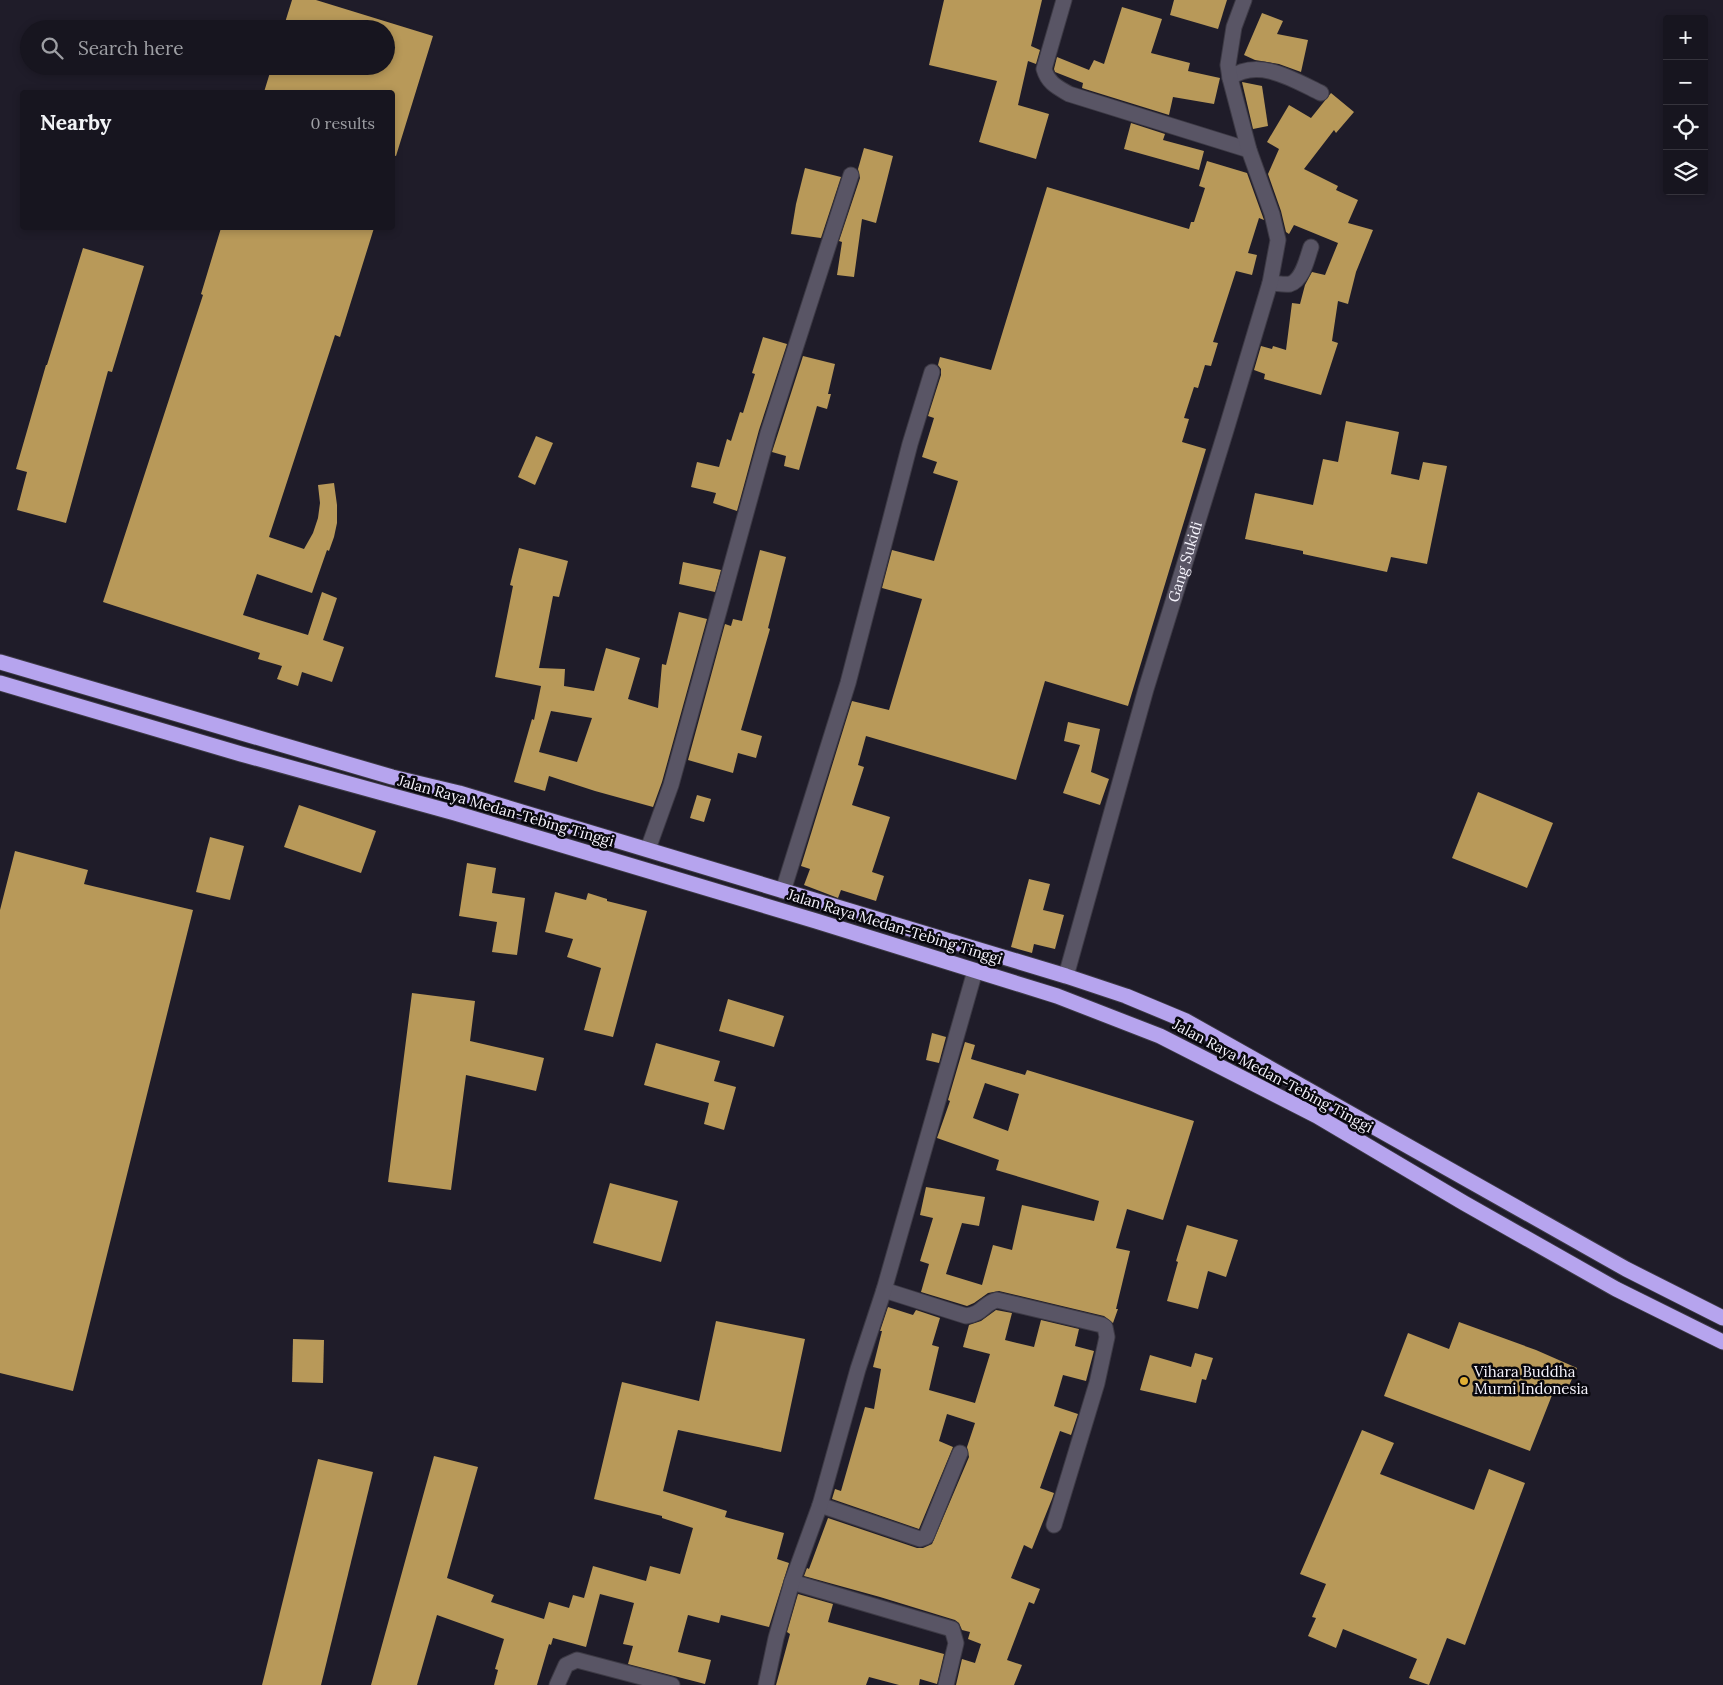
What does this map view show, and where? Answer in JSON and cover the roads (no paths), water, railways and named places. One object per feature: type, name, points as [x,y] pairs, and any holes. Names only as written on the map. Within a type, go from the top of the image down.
[{"type":"highway","name":"Jalan Raya Medan-Tebing Tinggi","points":[[0,662],[271,742],[427,786],[459,793],[648,849],[1126,996],[1186,1021],[1626,1269],[1723,1318]]},
{"type":"highway","name":"Jalan Raya Medan-Tebing Tinggi","points":[[0,683],[251,757],[448,811],[816,921],[1057,996],[1160,1036],[1316,1116],[1616,1289],[1723,1342]]},
{"type":"street","points":[[1064,0],[1044,70],[1052,84],[1069,94],[1249,150]]},
{"type":"street","name":"Gang Sukidi","points":[[1066,976],[1146,689],[1270,283],[1278,240],[1272,214],[1249,150],[1228,65],[1234,27],[1244,0]]},
{"type":"street","points":[[1230,78],[1243,70],[1259,70],[1288,77],[1321,93]]},
{"type":"street","points":[[648,849],[671,786],[768,433],[851,175]]},
{"type":"street","points":[[1270,283],[1288,284],[1295,281],[1302,273],[1312,247]]},
{"type":"street","points":[[783,891],[848,683],[910,444],[932,372]]},
{"type":"street","points":[[766,1685],[776,1638],[792,1582],[820,1505],[858,1369],[884,1290],[975,971]]},
{"type":"street","points":[[884,1290],[966,1316],[975,1314],[992,1301],[997,1300],[1102,1324],[1105,1327],[1107,1337],[1097,1383],[1054,1525]]},
{"type":"street","points":[[820,1505],[920,1539],[926,1537],[960,1453]]},
{"type":"street","points":[[792,1582],[952,1629],[956,1643],[946,1685]]},
{"type":"street","points":[[557,1685],[566,1665],[577,1660],[672,1685]]},
{"type":"place","name":"Vihara Buddha Murni Indonesia","points":[[1464,1381]]}]
